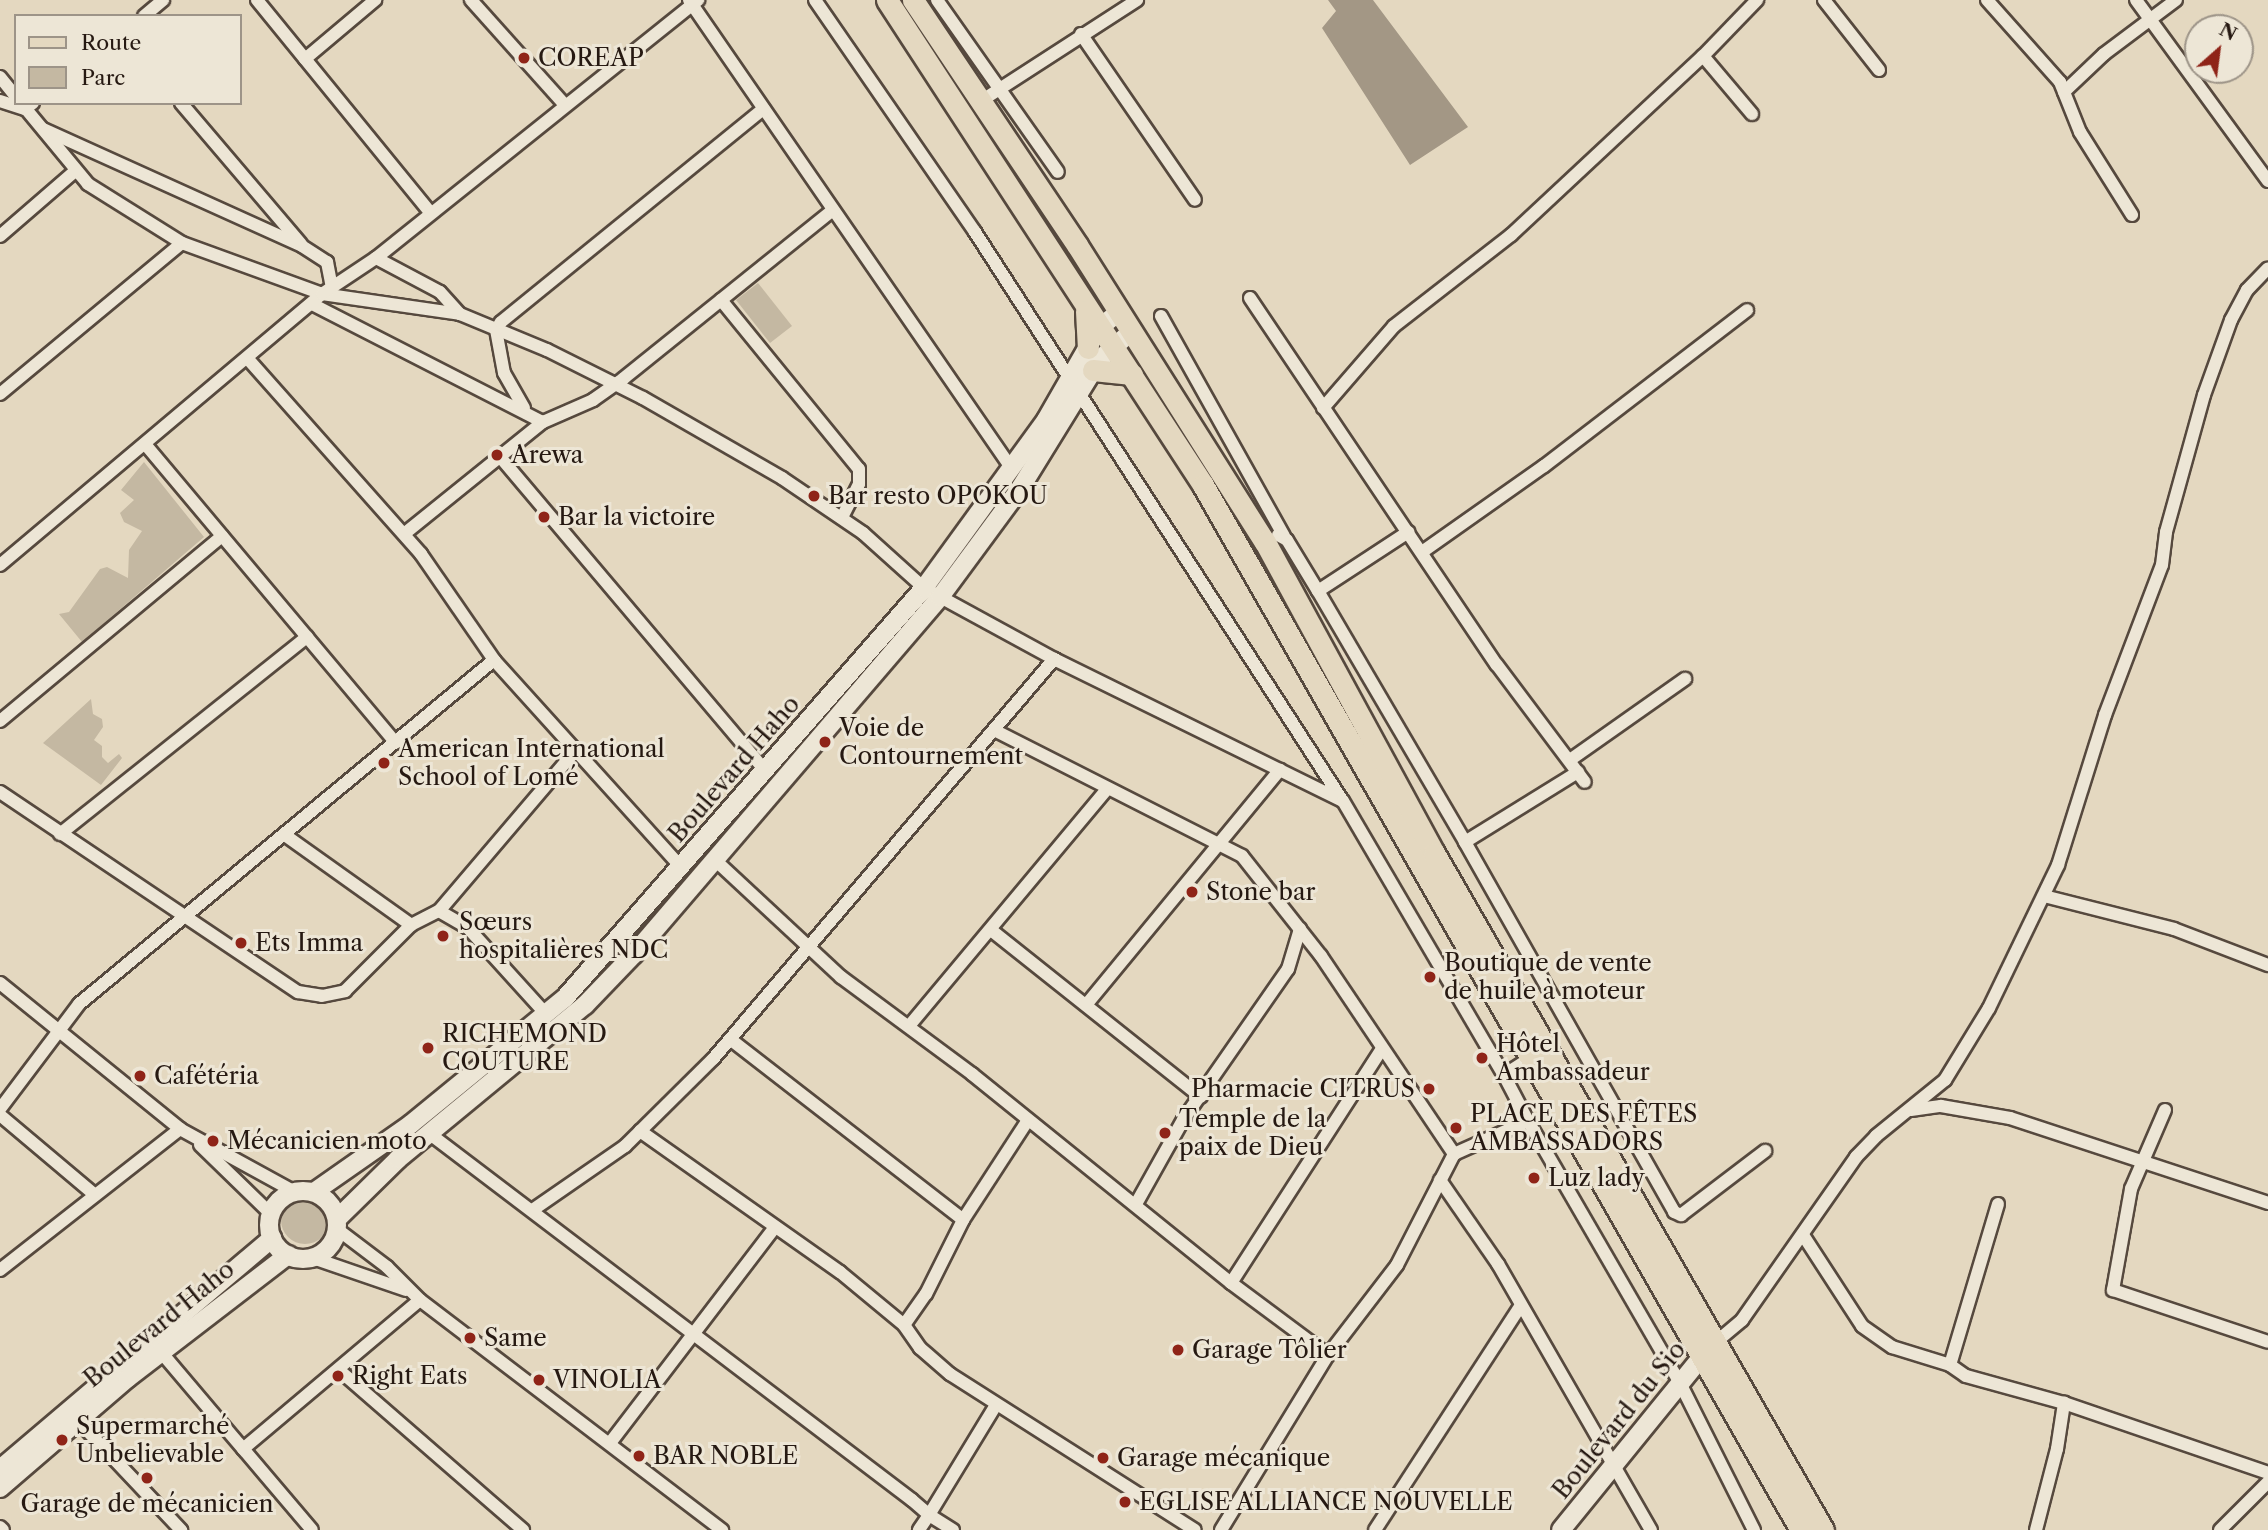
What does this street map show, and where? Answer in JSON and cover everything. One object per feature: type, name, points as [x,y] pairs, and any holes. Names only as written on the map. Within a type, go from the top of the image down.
[{"type":"main road","points":[[887,0],[1084,305],[1132,374],[1266,592],[1529,1059],[1823,1530]]},
{"type":"main road","points":[[913,0],[989,96],[1119,312],[1274,539],[1710,1348],[1801,1530]]},
{"type":"main road","points":[[1084,305],[1088,348]]},
{"type":"main road","name":"Boulevard Haho","points":[[969,543],[1012,469],[1076,386],[1093,370],[1105,336],[1119,312]]},
{"type":"main road","name":"Boulevard Haho","points":[[337,1224],[430,1133],[584,1005],[715,860],[969,543],[1076,386],[1088,348],[1105,336],[1132,331]]},
{"type":"main road","points":[[1093,370],[1132,374]]},
{"type":"main road","name":"Boulevard Haho","points":[[314,1192],[411,1124],[547,1015],[765,772],[932,592]]},
{"type":"main road","points":[[295,1192],[314,1192],[329,1202],[337,1224],[329,1247],[313,1258],[288,1255],[272,1238],[271,1214],[283,1198],[295,1192]]},
{"type":"main road","name":"Boulevard Haho","points":[[0,1469],[272,1238]]},
{"type":"main road","name":"Boulevard Haho","points":[[0,1488],[161,1352],[288,1255]]},
{"type":"main road","name":"Boulevard du Sio","points":[[1561,1530],[1679,1381],[1710,1348]]},
{"type":"street","points":[[146,14],[163,0]]},
{"type":"street","points":[[257,0],[430,212]]},
{"type":"street","points":[[306,59],[375,0]]},
{"type":"street","points":[[471,0],[565,105]]},
{"type":"street","points":[[815,0],[1076,386],[1343,801],[1679,1381],[1754,1530]]},
{"type":"street","points":[[937,0],[989,96],[1058,172]]},
{"type":"street","points":[[989,96],[1137,0]]},
{"type":"street","points":[[1324,408],[1394,326],[1511,235],[1703,56],[1757,0]]},
{"type":"street","points":[[1824,0],[1879,70]]},
{"type":"street","points":[[1987,0],[2042,59],[2064,92],[2081,132],[2132,215]]},
{"type":"street","points":[[2136,0],[2268,181]]},
{"type":"street","points":[[2064,92],[2176,0]]},
{"type":"street","points":[[0,565],[327,291],[376,258],[693,2],[832,211],[1012,469]]},
{"type":"street","points":[[1081,34],[1195,200]]},
{"type":"street","points":[[1703,56],[1752,114]]},
{"type":"street","points":[[0,77],[14,94]]},
{"type":"street","points":[[26,105],[75,171],[120,206],[182,243],[327,291],[460,314],[615,384],[782,478],[842,518],[932,592],[1054,659],[1343,801]]},
{"type":"street","points":[[183,105],[302,246]]},
{"type":"street","points":[[524,408],[505,378],[496,330],[506,317],[763,109]]},
{"type":"street","points":[[40,127],[302,246],[327,262],[327,291]]},
{"type":"street","points":[[0,236],[75,171]]},
{"type":"street","points":[[404,534],[543,422],[583,405],[615,384],[832,211]]},
{"type":"street","points":[[0,394],[182,243]]},
{"type":"street","points":[[376,258],[440,292],[460,314]]},
{"type":"street","points":[[1710,1348],[1742,1320],[1857,1157],[1876,1136],[1911,1110],[1959,1062],[2058,865],[2105,715],[2162,565],[2166,532],[2204,395],[2239,302],[2265,274]]},
{"type":"street","points":[[1250,298],[1497,665],[1581,777],[1465,842]]},
{"type":"street","points":[[720,300],[859,470],[859,484],[842,518]]},
{"type":"street","points":[[312,304],[524,408],[543,422]]},
{"type":"street","points":[[1422,552],[1544,466],[1747,310]]},
{"type":"street","points":[[1161,316],[1274,539],[1318,591],[1465,842],[1592,1072],[1677,1215],[1765,1151]]},
{"type":"street","points":[[248,359],[404,534],[494,660],[681,867]]},
{"type":"street","points":[[145,444],[396,743]]},
{"type":"street","points":[[501,458],[765,772]]},
{"type":"street","points":[[1318,591],[1408,532]]},
{"type":"street","points":[[0,721],[222,537]]},
{"type":"street","points":[[60,834],[307,637]]},
{"type":"street","points":[[534,1209],[640,1131],[730,1039],[809,950],[1054,659]]},
{"type":"street","points":[[0,1109],[58,1030],[110,976],[184,920],[494,660]]},
{"type":"street","points":[[1570,761],[1685,679]]},
{"type":"street","points":[[994,730],[1107,789],[1223,844],[1255,868],[1454,1154]]},
{"type":"street","points":[[0,792],[184,920],[298,992],[322,996],[345,991],[411,925],[439,911],[576,750]]},
{"type":"street","points":[[1086,1005],[1223,844],[1280,770]]},
{"type":"street","points":[[909,1026],[1107,789]]},
{"type":"street","points":[[285,835],[411,925]]},
{"type":"street","points":[[715,860],[809,950],[1136,1204],[1231,1283],[1328,1355]]},
{"type":"street","points":[[2044,896],[2174,929],[2268,965]]},
{"type":"street","points":[[439,911],[468,928],[547,1015]]},
{"type":"street","points":[[1136,1204],[1183,1120],[1288,969],[1300,929]]},
{"type":"street","points":[[991,930],[1201,1097]]},
{"type":"street","points":[[0,983],[185,1132],[271,1214]]},
{"type":"street","points":[[730,1039],[963,1220]]},
{"type":"street","points":[[1231,1283],[1382,1049]]},
{"type":"street","points":[[1504,1075],[1529,1059]]},
{"type":"street","points":[[1567,1085],[1592,1072]]},
{"type":"street","points":[[1911,1110],[1941,1106],[1998,1115],[2268,1203]]},
{"type":"street","points":[[2165,1110],[2141,1161],[2124,1220],[2113,1290],[2268,1342]]},
{"type":"street","points":[[0,1115],[95,1195]]},
{"type":"street","points":[[904,1325],[926,1294],[963,1220],[1028,1120]]},
{"type":"street","points":[[1221,1530],[1328,1355],[1397,1265],[1454,1154],[1528,1121]]},
{"type":"street","points":[[640,1131],[775,1227],[904,1325],[935,1363],[996,1405],[1195,1530]]},
{"type":"street","points":[[185,1132],[295,1192]]},
{"type":"street","points":[[0,1270],[95,1195],[185,1132]]},
{"type":"street","points":[[430,1133],[534,1209],[929,1515],[953,1530]]},
{"type":"street","points":[[1440,1180],[1498,1264],[1520,1307],[1615,1462],[1651,1530]]},
{"type":"street","points":[[1950,1366],[1998,1204]]},
{"type":"street","points":[[337,1224],[387,1266],[420,1300],[722,1530]]},
{"type":"street","points":[[610,1443],[775,1227]]},
{"type":"street","points":[[1803,1235],[1871,1334],[1892,1347],[1950,1366],[1966,1376],[2064,1403],[2268,1473]]},
{"type":"street","points":[[313,1258],[410,1291]]},
{"type":"street","points":[[243,1449],[420,1300]]},
{"type":"street","points":[[1375,1530],[1520,1307]]},
{"type":"street","points":[[161,1352],[312,1530]]},
{"type":"street","points":[[339,1370],[523,1530]]},
{"type":"street","points":[[2036,1530],[2057,1449],[2064,1403]]},
{"type":"street","points":[[919,1530],[996,1405]]},
{"type":"street","points":[[79,1422],[181,1530]]},
{"type":"street","points":[[2220,1530],[2268,1482]]},
{"type":"green space","points":[[758,283],[792,326],[770,343],[736,300]]},
{"type":"green space","points":[[144,462],[204,537],[82,642],[59,614],[69,612],[100,569],[107,567],[128,578],[129,550],[142,531],[124,522],[120,513],[134,500],[121,490]]},
{"type":"green space","points":[[91,699],[93,714],[102,719],[103,727],[94,740],[102,746],[102,757],[108,763],[119,754],[122,758],[101,785],[43,743]]},
{"type":"green space","points":[[305,1196],[322,1203],[329,1220],[322,1237],[305,1244],[288,1237],[281,1220],[288,1203]]},
{"type":"shaded area","points":[[1328,0],[1373,0],[1468,127],[1410,165],[1322,28],[1336,11]]},
{"type":"place","name":"COREAP","points":[[524,58]]},
{"type":"place","name":"Arewa","points":[[497,455]]},
{"type":"place","name":"Bar resto OPOKOU","points":[[814,496]]},
{"type":"place","name":"Bar la victoire","points":[[544,517]]},
{"type":"place","name":"Voie de Contournement","points":[[825,742]]},
{"type":"place","name":"American International School of Lomé","points":[[384,763]]},
{"type":"place","name":"Stone bar","points":[[1192,892]]},
{"type":"place","name":"Sœurs hospitalières NDC","points":[[443,936]]},
{"type":"place","name":"Ets Imma","points":[[241,943]]},
{"type":"place","name":"Boutique de vente de huile à moteur","points":[[1430,977]]},
{"type":"place","name":"RICHEMOND COUTURE","points":[[428,1048]]},
{"type":"place","name":"Hôtel Ambassadeur","points":[[1482,1058]]},
{"type":"place","name":"Cafétéria","points":[[140,1076]]},
{"type":"place","name":"Pharmacie CITRUS","points":[[1429,1089]]},
{"type":"place","name":"PLACE DES FÊTES AMBASSADORS","points":[[1456,1128]]},
{"type":"place","name":"Temple de la paix de Dieu","points":[[1165,1133]]},
{"type":"place","name":"Mécanicien moto","points":[[213,1141]]},
{"type":"place","name":"Luz lady","points":[[1534,1178]]},
{"type":"place","name":"Same","points":[[470,1338]]},
{"type":"place","name":"Garage Tôlier","points":[[1178,1350]]},
{"type":"place","name":"Right Eats","points":[[338,1376]]},
{"type":"place","name":"VINOLIA","points":[[539,1380]]},
{"type":"place","name":"Supermarché Unbelievable","points":[[62,1440]]},
{"type":"place","name":"BAR NOBLE","points":[[639,1456]]},
{"type":"place","name":"Garage mécanique","points":[[1103,1458]]},
{"type":"place","name":"Garage de mécanicien","points":[[147,1478]]},
{"type":"place","name":"EGLISE ALLIANCE NOUVELLE","points":[[1125,1502]]}]
